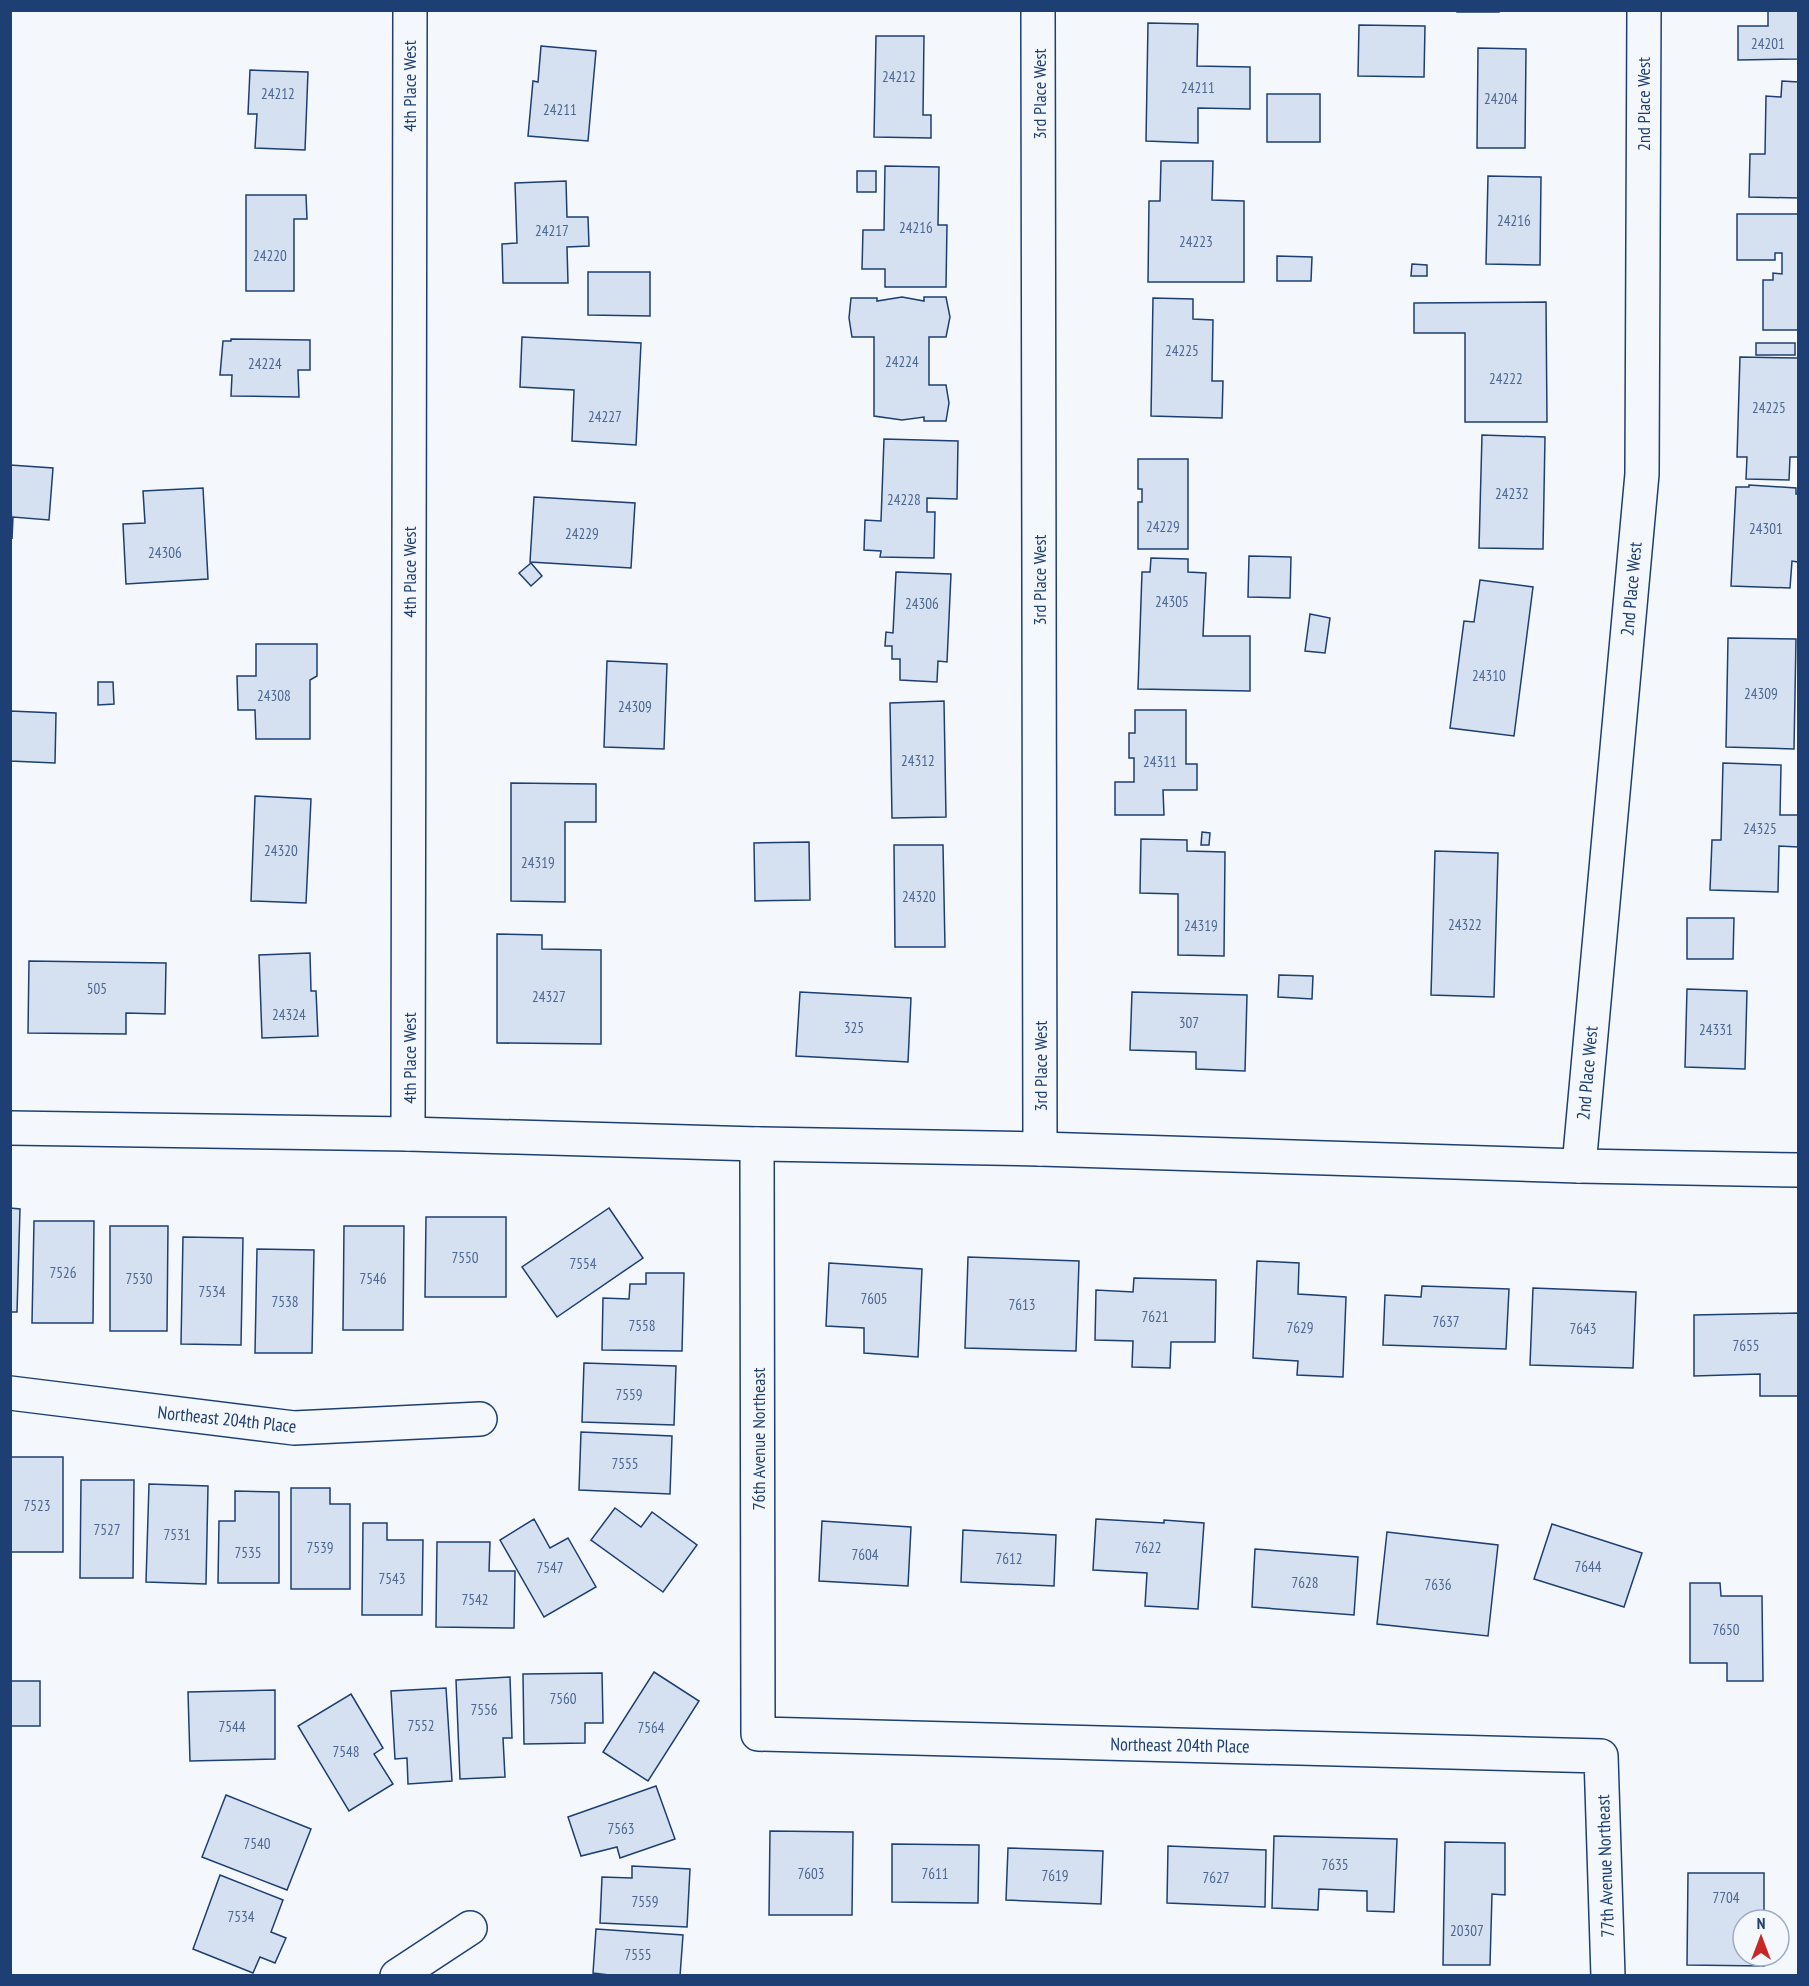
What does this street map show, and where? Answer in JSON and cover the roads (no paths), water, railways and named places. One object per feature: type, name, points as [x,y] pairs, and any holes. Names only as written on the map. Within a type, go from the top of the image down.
[{"type":"street","name":"4th Place West","points":[[408,1134],[410,10]]},
{"type":"street","name":"3rd Place West","points":[[1038,10],[1040,1149]]},
{"type":"street","name":"2nd Place West","points":[[1579,1166],[1642,474],[1644,10]]},
{"type":"street","points":[[10,1128],[408,1134],[1798,1170]]},
{"type":"street","name":"76th Avenue Northeast","points":[[757,1144],[759,1734]]},
{"type":"street","name":"Northeast 204th Place","points":[[10,1393],[294,1428],[480,1419]]},
{"type":"street","name":"Northeast 204th Place","points":[[759,1734],[1601,1756]]},
{"type":"street","name":"77th Avenue Northeast","points":[[1601,1756],[1608,1976]]},
{"type":"street","points":[[397,1976],[470,1928]]}]
